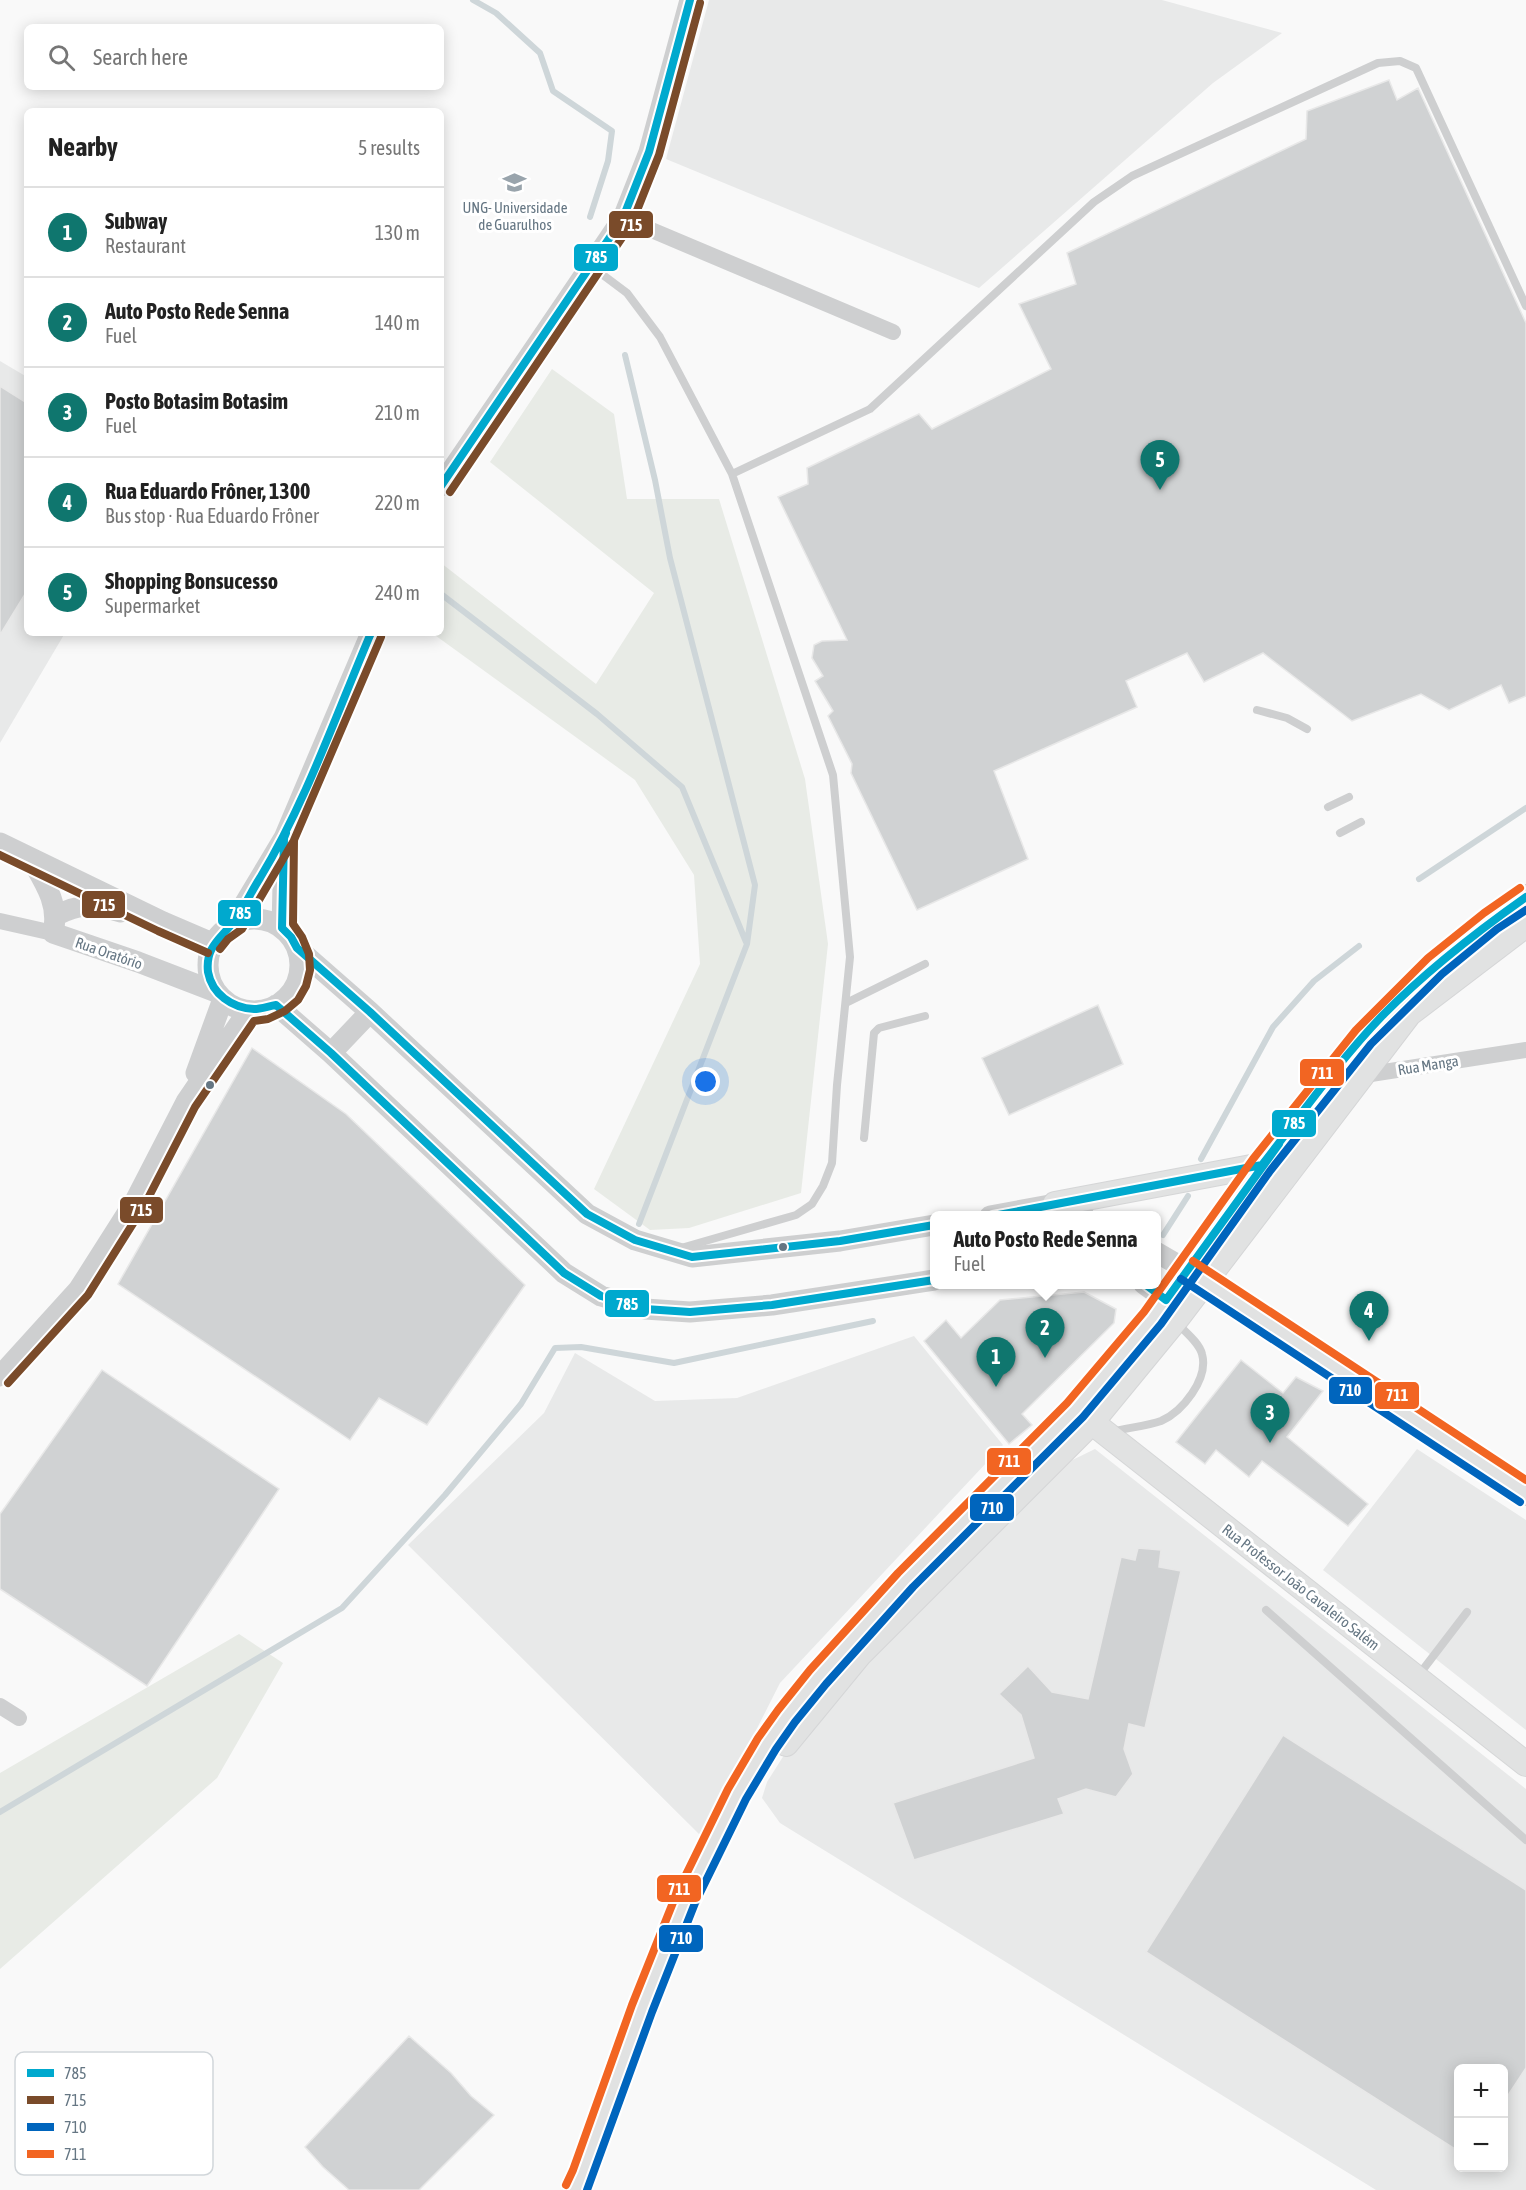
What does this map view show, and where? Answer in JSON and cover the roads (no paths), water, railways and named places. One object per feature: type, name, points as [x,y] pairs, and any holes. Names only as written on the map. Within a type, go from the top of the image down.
[{"type":"main road","points":[[1196,1276],[1262,1165],[1363,1037],[1406,992],[1435,966],[1482,928],[1526,897]]},
{"type":"main road","points":[[592,2190],[681,1932],[741,1815],[776,1755],[860,1654],[1092,1421],[1166,1310],[1362,1075],[1409,1014],[1526,925]]},
{"type":"main road","points":[[1055,1204],[1262,1165]]},
{"type":"main road","points":[[1196,1276],[1526,1493]]},
{"type":"main road","points":[[575,2190],[682,1909],[728,1808],[768,1741],[808,1689],[889,1596],[1092,1421]]},
{"type":"main road","name":"Rua Professor João Cavaleiro Salém","points":[[1092,1421],[1526,1764]]},
{"type":"street","points":[[444,482],[623,218],[649,152],[690,0]]},
{"type":"street","points":[[623,218],[893,332]]},
{"type":"street","points":[[233,923],[284,838],[370,636]]},
{"type":"street","points":[[282,928],[284,838]]},
{"type":"street","points":[[0,843],[163,922],[212,943]]},
{"type":"street","points":[[31,859],[52,898],[54,925]]},
{"type":"street","points":[[54,925],[78,906],[86,905],[163,922]]},
{"type":"street","points":[[249,918],[266,920],[282,928],[297,948],[300,961],[299,974],[286,998],[262,1010],[248,1011],[234,1006],[219,995],[210,980],[207,968],[212,943],[221,931],[233,923],[249,918]]},
{"type":"street","name":"Rua Oratório","points":[[0,921],[54,925],[219,995]]},
{"type":"street","points":[[297,948],[370,1012],[587,1215],[635,1240],[692,1257],[840,1241],[930,1226]]},
{"type":"street","points":[[186,1102],[219,995]]},
{"type":"street","points":[[276,1005],[331,1053],[564,1273],[601,1296],[645,1310],[690,1312],[772,1305],[930,1281]]},
{"type":"street","points":[[0,1376],[79,1289],[135,1200],[186,1102],[248,1011]]},
{"type":"street","points":[[331,1053],[370,1012]]},
{"type":"street","name":"Rua Manga","points":[[1329,1080],[1526,1050]]},
{"type":"street","points":[[1014,1211],[1055,1204],[1073,1211]]},
{"type":"street","points":[[1161,1255],[1196,1276]]},
{"type":"street","points":[[1148,1289],[1166,1310]]},
{"type":"street","points":[[0,1706],[19,1718]]},
{"type":"lane","points":[[732,474],[870,409],[1094,202],[1132,176],[1378,63],[1400,61],[1416,68],[1526,306]]},
{"type":"lane","points":[[591,266],[627,293],[660,337],[732,474],[833,775],[850,957],[837,1085],[832,1163],[823,1186],[812,1204],[796,1215],[669,1251]]},
{"type":"lane","points":[[1257,710],[1287,718],[1307,729]]},
{"type":"lane","points":[[1328,807],[1349,797]]},
{"type":"lane","points":[[1340,833],[1361,822]]},
{"type":"lane","points":[[846,1003],[925,964]]},
{"type":"lane","points":[[864,1138],[874,1033],[879,1028],[925,1016]]},
{"type":"lane","points":[[1092,1421],[1159,1421],[1176,1412],[1194,1391],[1201,1371],[1202,1355],[1192,1338],[1166,1310]]},
{"type":"lane","points":[[1266,1611],[1526,1840]]},
{"type":"lane","points":[[1416,1678],[1467,1612]]},
{"type":"waterway","points":[[473,0],[496,13],[540,53],[553,91],[612,131],[608,161],[590,217]]},
{"type":"waterway","points":[[625,355],[655,480],[670,558],[755,885],[747,944],[639,1224]]},
{"type":"waterway","points":[[444,596],[597,714],[682,787],[746,942]]},
{"type":"waterway","points":[[1419,879],[1526,808]]},
{"type":"waterway","points":[[1201,1159],[1273,1027],[1314,981],[1359,946]]},
{"type":"waterway","points":[[1163,1235],[1188,1196]]},
{"type":"waterway","points":[[0,1812],[342,1608],[445,1495],[521,1404],[555,1348],[581,1347],[674,1363],[873,1321]]},
{"type":"place","name":"UNG- Universidade de Guarulhos","points":[[515,183]]},
{"type":"place","name":"Shopping Bonsucesso","points":[[1160,490]]},
{"type":"place","name":"Rua Eduardo Frôner, 1300","points":[[1369,1341]]},
{"type":"place","name":"Auto Posto Rede Senna","points":[[1045,1358]]},
{"type":"place","name":"Subway","points":[[996,1387]]},
{"type":"place","name":"Posto Botasim Botasim","points":[[1270,1443]]}]
